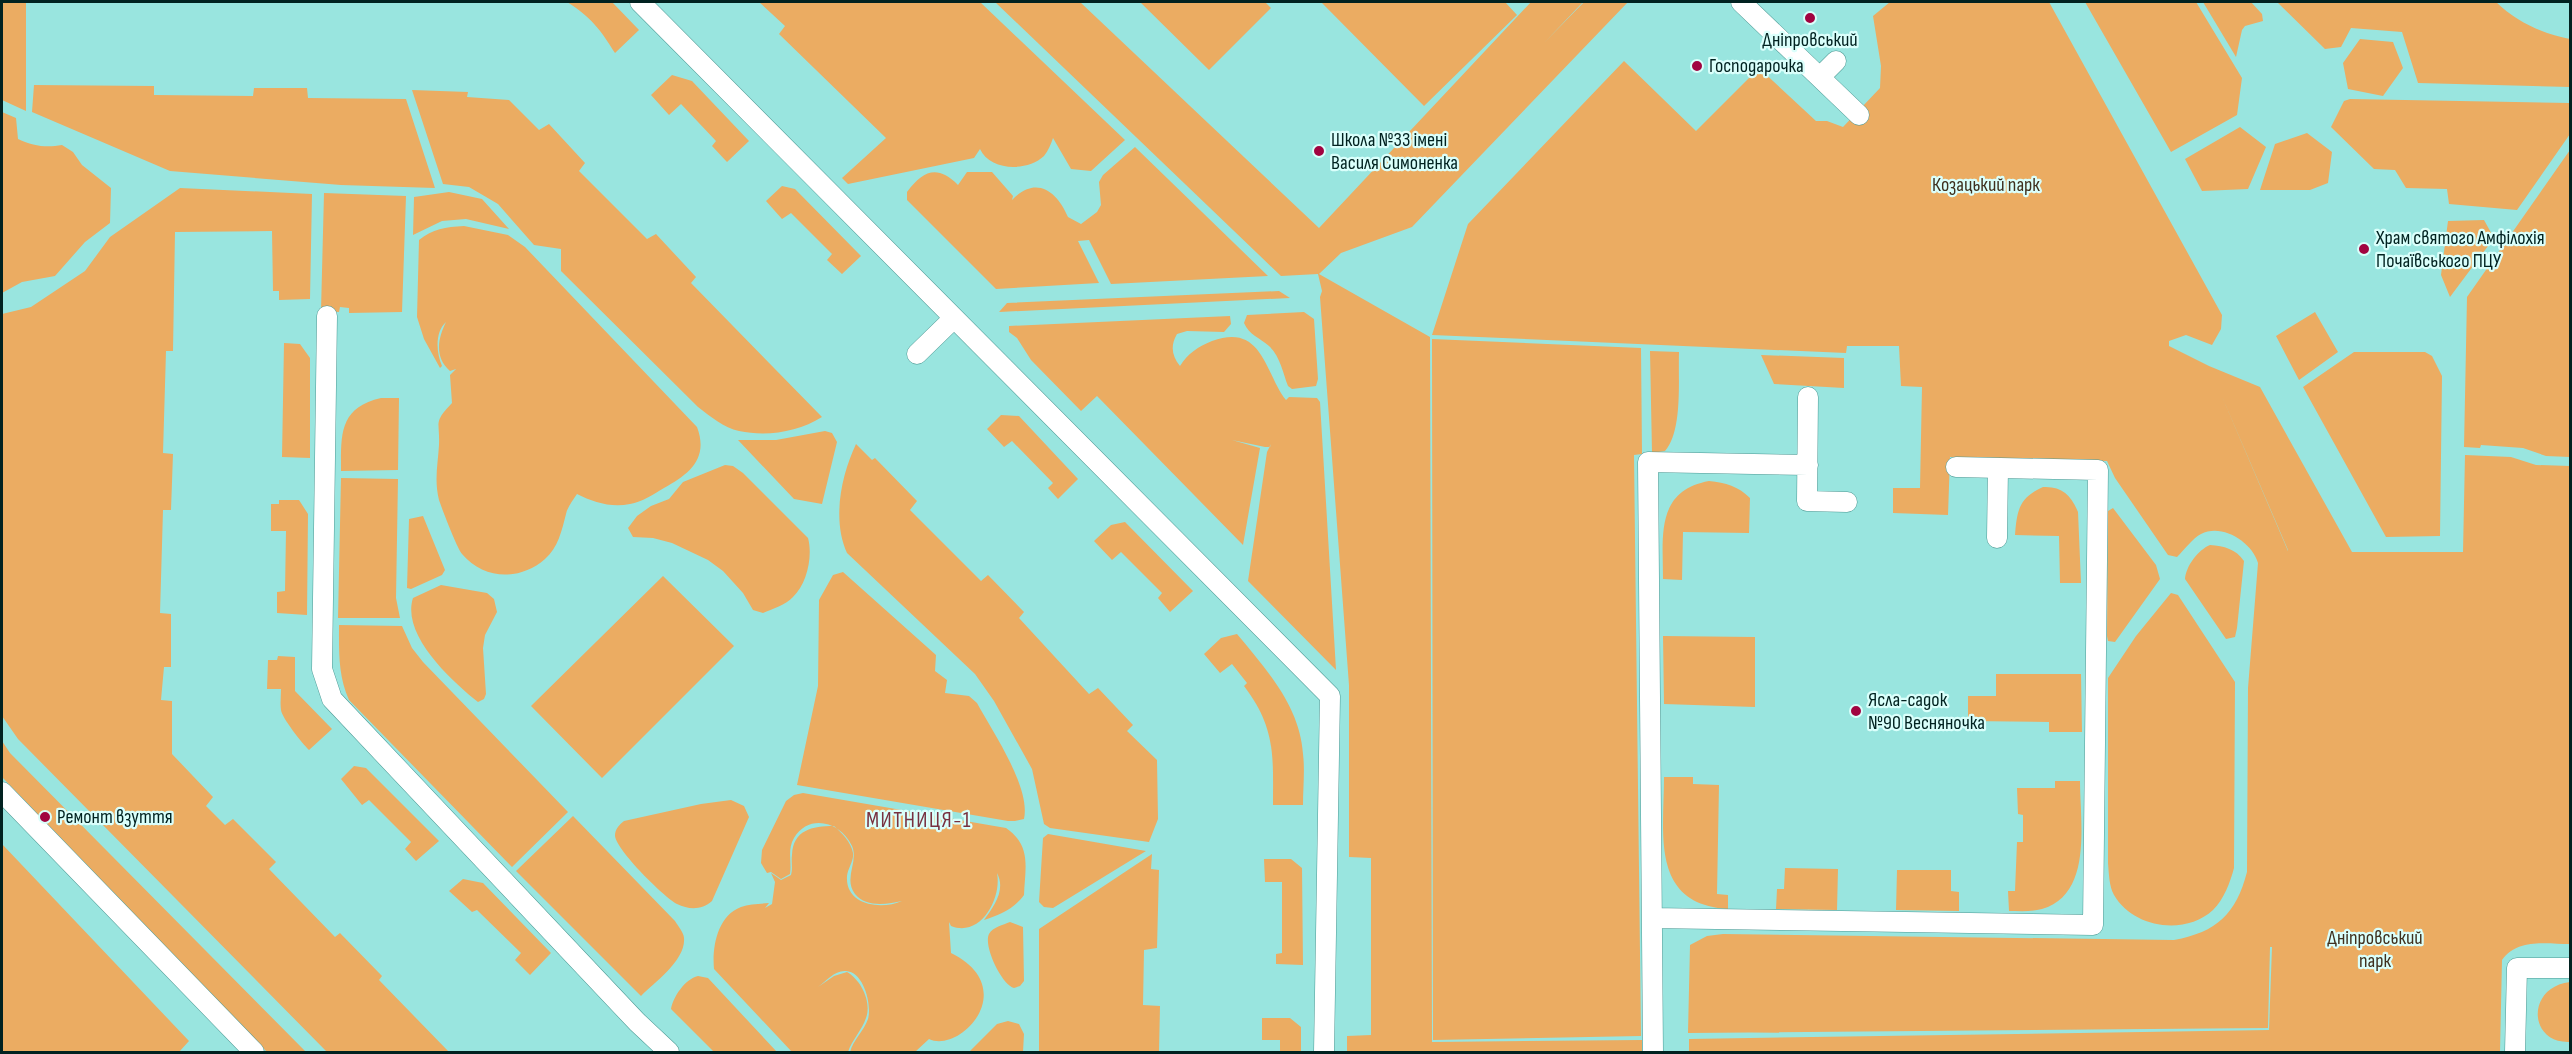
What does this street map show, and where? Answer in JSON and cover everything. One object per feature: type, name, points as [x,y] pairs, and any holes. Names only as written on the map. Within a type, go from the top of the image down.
[{"type":"lane","points":[[640,2],[1330,696],[1324,1053]]},
{"type":"lane","points":[[1741,2],[1858,115]]},
{"type":"lane","points":[[1820,77],[1836,61]]},
{"type":"lane","points":[[327,316],[322,669],[332,699],[637,1023],[669,1053]]},
{"type":"lane","points":[[917,354],[954,318]]},
{"type":"lane","points":[[1808,397],[1807,501],[1847,502]]},
{"type":"lane","points":[[1653,1053],[1648,462],[1808,465]]},
{"type":"lane","points":[[1652,918],[2093,925],[2098,470],[1956,467]]},
{"type":"lane","points":[[1997,538],[1998,468]]},
{"type":"lane","points":[[2,792],[254,1053]]},
{"type":"lane","points":[[2516,1053],[2517,968],[2571,968]]},
{"type":"green space","points":[[2,2],[26,2],[26,111],[2,100]]},
{"type":"green space","points":[[567,2],[612,2],[639,30],[615,53],[594,24]]},
{"type":"green space","points":[[759,2],[980,2],[1125,140],[1091,171],[1071,169],[1053,138],[1044,156],[1028,165],[1009,167],[1000,165],[992,162],[980,149],[974,158],[848,184],[842,178],[886,138],[779,34],[785,26]]},
{"type":"green space","points":[[995,2],[1080,2],[1319,228],[1531,2],[1583,2],[1544,43],[1584,2],[1628,2],[1412,227],[1341,253],[1319,274],[1430,337],[1432,1042],[1642,1040],[1642,1052],[1347,1052],[1347,1036],[1371,1035],[1371,858],[1349,857],[1349,685],[1320,297],[1322,291],[1318,274],[1281,276]]},
{"type":"green space","points":[[1140,2],[1265,2],[1271,8],[1209,70]]},
{"type":"green space","points":[[1321,2],[1505,2],[1517,15],[1424,106]]},
{"type":"green space","points":[[1890,2],[2049,2],[2222,315],[2221,329],[2212,345],[2186,335],[2169,341],[2169,346],[2209,366],[2260,387],[2352,552],[2463,552],[2465,455],[2511,457],[2536,465],[2570,466],[2570,944],[2524,945],[2516,948],[2502,960],[2500,1052],[1689,1052],[1689,1039],[2269,1030],[2272,947],[2270,947],[2268,1028],[1688,1033],[1690,945],[1707,936],[1723,934],[2174,940],[2202,932],[2222,919],[2237,899],[2247,872],[2248,688],[2258,563],[2250,548],[2235,536],[2209,531],[2195,538],[2177,557],[2168,555],[2115,478],[2107,461],[1950,457],[1948,515],[1893,513],[1893,488],[1920,488],[1922,387],[1901,386],[1899,346],[1847,346],[1846,353],[1432,335],[1468,224],[1624,61],[1696,131],[1759,68],[1816,121],[1827,121],[1843,127],[1880,88],[1881,66],[1873,16]],"holes":[[[2220,392],[2288,550],[2288,551]]]},
{"type":"green space","points":[[2085,2],[2196,2],[2242,78],[2237,115],[2171,152]]},
{"type":"green space","points":[[2203,2],[2251,2],[2262,14],[2263,21],[2245,26],[2242,30],[2236,57]]},
{"type":"green space","points":[[2277,2],[2496,2],[2530,26],[2570,39],[2570,87],[2418,83],[2402,32],[2351,28],[2341,47],[2325,49]]},
{"type":"green space","points":[[2360,39],[2393,42],[2403,68],[2383,96],[2348,89],[2343,63]]},
{"type":"green space","points":[[672,75],[692,81],[749,141],[727,162],[712,146],[716,141],[681,104],[669,115],[651,95]]},
{"type":"green space","points":[[34,85],[154,86],[154,95],[253,96],[254,88],[307,88],[308,98],[406,99],[435,188],[341,185],[170,171],[32,112]]},
{"type":"green space","points":[[412,90],[468,92],[467,97],[509,100],[539,130],[549,124],[585,163],[579,171],[647,239],[656,234],[696,277],[691,283],[822,417],[793,430],[750,433],[728,427],[698,407],[561,271],[561,249],[534,245],[498,204],[469,187],[443,184]]},
{"type":"green space","points":[[2350,99],[2570,103],[2570,134],[2517,210],[2449,204],[2447,189],[2406,188],[2395,170],[2374,169],[2331,127],[2344,101]]},
{"type":"green space","points":[[2,112],[16,118],[18,139],[40,146],[62,145],[73,152],[82,165],[111,188],[110,223],[85,242],[55,276],[22,282],[2,293]]},
{"type":"green space","points":[[2240,127],[2266,147],[2248,189],[2202,191],[2185,159]]},
{"type":"green space","points":[[2307,133],[2332,152],[2328,183],[2310,190],[2260,190],[2275,144]]},
{"type":"green space","points":[[1135,147],[1268,276],[1111,284],[1089,240],[1078,241],[1099,283],[996,289],[907,200],[907,192],[913,185],[931,173],[943,174],[958,185],[967,172],[992,172],[1013,196],[1012,200],[1029,188],[1045,189],[1058,200],[1068,217],[1081,224],[1097,212],[1101,205],[1099,182],[1103,175]]},
{"type":"green space","points":[[2570,150],[2570,457],[2546,456],[2523,448],[2481,445],[2480,448],[2464,447],[2467,297]]},
{"type":"green space","points":[[782,186],[795,189],[861,256],[842,274],[827,260],[832,254],[791,213],[782,219],[766,201]]},
{"type":"green space","points":[[180,188],[312,194],[310,299],[279,300],[279,291],[273,291],[272,231],[175,232],[173,351],[166,351],[163,453],[173,454],[171,510],[163,510],[160,613],[171,614],[171,667],[164,667],[161,700],[172,701],[172,754],[213,797],[206,806],[225,825],[233,819],[276,862],[269,869],[335,937],[340,933],[382,976],[379,980],[449,1052],[327,1052],[18,739],[2,716],[2,314],[31,307],[85,271],[110,237]]},
{"type":"green space","points":[[449,192],[482,199],[509,229],[466,219],[442,221],[413,235],[414,197]]},
{"type":"green space","points":[[324,193],[406,196],[402,312],[349,313],[349,308],[340,307],[339,312],[321,311]]},
{"type":"green space","points":[[2484,220],[2494,238],[2450,297],[2441,275],[2448,221]]},
{"type":"green space","points":[[464,226],[508,235],[525,247],[697,427],[700,438],[698,457],[689,471],[643,500],[623,505],[609,505],[577,494],[568,509],[553,550],[535,566],[514,574],[491,573],[471,563],[462,554],[439,500],[437,479],[439,422],[452,403],[450,375],[456,369],[450,371],[440,354],[441,334],[446,322],[438,337],[438,349],[442,366],[440,368],[424,339],[417,317],[419,240],[440,229]]},
{"type":"green space","points":[[1279,291],[1290,298],[999,312],[1007,303]]},
{"type":"green space","points":[[1304,312],[1314,319],[1318,379],[1316,386],[1292,389],[1288,386],[1273,350],[1252,333],[1244,323],[1247,315]]},
{"type":"green space","points":[[2315,312],[2338,352],[2299,380],[2276,336]]},
{"type":"green space","points":[[1230,316],[1231,324],[1224,332],[1187,331],[1177,334],[1173,343],[1174,355],[1180,366],[1186,357],[1212,341],[1229,337],[1242,339],[1252,344],[1260,354],[1286,400],[1289,397],[1317,398],[1320,402],[1336,670],[1248,581],[1267,452],[1270,447],[1232,440],[1260,448],[1243,545],[1097,396],[1081,411],[1031,360],[1017,338],[1009,332],[1009,326]]},
{"type":"green space","points":[[1432,339],[1641,348],[1642,454],[1634,455],[1641,1036],[1433,1040]]},
{"type":"green space","points":[[284,343],[300,344],[310,358],[310,458],[282,457]]},
{"type":"green space","points":[[1650,351],[1679,352],[1675,431],[1665,451],[1652,453]]},
{"type":"green space","points":[[2354,352],[2425,352],[2432,356],[2442,376],[2440,536],[2386,537],[2303,387]]},
{"type":"green space","points":[[1761,355],[1844,358],[1844,388],[1774,384]]},
{"type":"green space","points":[[381,398],[399,398],[398,470],[341,471],[341,445],[345,424],[357,408]]},
{"type":"green space","points":[[1001,415],[1019,416],[1078,479],[1058,499],[1048,488],[1053,483],[1012,441],[1004,447],[987,429]]},
{"type":"green space","points":[[825,431],[832,433],[837,442],[822,504],[794,499],[738,440],[776,440]]},
{"type":"green space","points":[[856,444],[872,460],[875,458],[917,501],[910,510],[981,581],[988,575],[1024,612],[1019,618],[1089,694],[1098,688],[1133,725],[1127,731],[1157,760],[1158,819],[1149,842],[1050,828],[1044,824],[1032,769],[994,701],[975,674],[847,553],[840,527],[840,498],[846,470]]},
{"type":"green space","points":[[725,465],[733,466],[743,473],[808,538],[810,553],[808,569],[802,585],[787,602],[763,613],[753,610],[743,593],[723,571],[708,560],[672,543],[653,538],[633,537],[628,528],[637,516],[651,506],[669,499],[683,482]]},
{"type":"green space","points":[[341,478],[398,479],[396,598],[400,618],[338,618]]},
{"type":"green space","points":[[1709,481],[1731,486],[1750,498],[1749,533],[1683,532],[1682,580],[1663,579],[1663,532],[1671,505],[1679,495],[1692,486]]},
{"type":"green space","points":[[2043,487],[2061,490],[2072,501],[2078,512],[2081,583],[2060,583],[2059,536],[2015,535],[2018,512],[2024,500]]},
{"type":"green space","points":[[279,500],[299,500],[308,514],[307,615],[277,613],[277,592],[285,591],[286,531],[271,531],[271,504],[279,504]]},
{"type":"green space","points":[[2113,508],[2156,565],[2160,579],[2115,642],[2108,641],[2107,636],[2108,511]]},
{"type":"green space","points":[[423,516],[445,570],[442,575],[411,589],[407,588],[409,519]]},
{"type":"green space","points":[[1125,522],[1193,591],[1170,612],[1158,598],[1162,593],[1121,552],[1112,560],[1094,541],[1111,525]]},
{"type":"green space","points":[[2210,545],[2229,549],[2244,561],[2235,637],[2226,639],[2185,579],[2193,559]]},
{"type":"green space","points":[[843,572],[936,655],[935,671],[947,680],[945,693],[969,696],[977,703],[1016,776],[1025,806],[1024,819],[1008,821],[797,785],[818,686],[819,600],[833,575]]},
{"type":"green space","points":[[663,576],[734,646],[602,778],[531,706]]},
{"type":"green space","points":[[441,585],[487,593],[494,599],[497,612],[485,635],[483,648],[486,694],[484,699],[478,702],[431,656],[414,627],[411,612],[413,598]]},
{"type":"green space","points":[[2171,593],[2178,595],[2235,682],[2234,868],[2226,890],[2213,910],[2188,923],[2160,925],[2134,915],[2123,906],[2112,891],[2108,863],[2108,678],[2136,636]]},
{"type":"green space","points":[[339,625],[402,626],[412,648],[423,662],[568,812],[512,867],[349,700],[341,672]]},
{"type":"green space","points":[[1237,634],[1280,689],[1296,720],[1304,760],[1303,805],[1273,805],[1272,757],[1262,715],[1244,686],[1247,683],[1232,664],[1220,673],[1204,654],[1221,638]]},
{"type":"green space","points":[[1663,636],[1755,637],[1755,707],[1664,704]]},
{"type":"green space","points":[[278,656],[295,657],[295,691],[332,729],[309,750],[282,714],[281,689],[267,689],[268,660],[277,660]]},
{"type":"green space","points":[[1996,674],[2081,674],[2082,732],[2049,732],[2049,722],[1968,721],[1968,696],[1996,696]]},
{"type":"green space","points":[[2,741],[10,753],[306,1052],[267,1052],[2,777]]},
{"type":"green space","points":[[354,766],[366,768],[439,841],[416,861],[405,849],[411,842],[369,800],[362,805],[341,779]]},
{"type":"green space","points":[[1664,777],[1693,777],[1693,784],[1719,785],[1717,894],[1728,895],[1728,909],[1703,904],[1685,894],[1673,880],[1664,842]]},
{"type":"green space","points":[[2055,781],[2080,781],[2081,836],[2076,873],[2069,889],[2058,901],[2038,910],[2009,911],[2008,891],[2015,891],[2017,842],[2023,842],[2023,815],[2018,814],[2017,788],[2055,788]]},
{"type":"green space","points":[[803,793],[1006,828],[1020,842],[1026,867],[1024,895],[1020,900],[1006,911],[984,920],[995,903],[999,892],[997,873],[998,883],[993,904],[980,921],[962,928],[951,926],[949,922],[951,953],[972,967],[982,983],[983,1000],[978,1015],[968,1028],[956,1037],[942,1041],[929,1039],[915,1052],[850,1052],[868,1019],[869,1006],[865,990],[858,977],[852,973],[846,971],[842,971],[831,976],[818,987],[834,976],[847,972],[857,980],[864,992],[868,1005],[866,1018],[848,1052],[792,1052],[714,969],[715,943],[726,918],[733,911],[744,906],[769,903],[765,908],[772,904],[775,882],[771,873],[781,880],[791,875],[793,847],[796,840],[805,831],[832,826],[816,823],[800,830],[791,847],[790,874],[781,879],[771,872],[767,873],[761,863],[762,850],[786,801],[794,795]],"holes":[[[838,830],[847,838],[854,852],[850,882],[855,894],[871,903],[884,904],[902,901],[894,904],[875,905],[866,903],[852,894],[847,876],[853,853],[848,841]]]},
{"type":"green space","points":[[731,800],[744,806],[749,817],[712,901],[700,907],[682,906],[662,893],[632,862],[615,836],[618,827],[624,821],[701,804]]},
{"type":"green space","points":[[573,816],[675,921],[683,934],[683,946],[675,962],[641,996],[516,871]]},
{"type":"green space","points":[[1048,834],[1146,851],[1053,908],[1044,907],[1039,902],[1043,838]]},
{"type":"green space","points":[[2,844],[189,1041],[179,1052],[2,1052]]},
{"type":"green space","points":[[1152,854],[1151,869],[1159,870],[1157,948],[1144,950],[1143,1005],[1160,1006],[1159,1052],[1039,1052],[1039,929]]},
{"type":"green space","points":[[1264,859],[1291,859],[1302,868],[1303,965],[1276,964],[1276,954],[1282,953],[1282,882],[1265,882]]},
{"type":"green space","points":[[1785,868],[1838,869],[1837,910],[1776,909],[1777,889],[1784,889]]},
{"type":"green space","points":[[1897,870],[1951,870],[1951,891],[1959,892],[1959,911],[1896,910]]},
{"type":"green space","points":[[463,879],[483,883],[551,953],[530,975],[515,960],[521,953],[477,910],[472,912],[449,891]]},
{"type":"green space","points":[[1010,922],[1023,927],[1024,981],[1020,986],[1014,988],[999,973],[991,956],[988,940],[993,930]]},
{"type":"green space","points":[[698,976],[708,978],[777,1052],[714,1052],[671,1009],[680,989]]},
{"type":"green space","points":[[2570,982],[2570,1042],[2556,1040],[2546,1034],[2540,1025],[2538,1015],[2540,1004],[2546,994],[2556,986]]},
{"type":"green space","points":[[1262,1018],[1290,1018],[1301,1027],[1301,1052],[1280,1052],[1280,1040],[1262,1040]]},
{"type":"green space","points":[[1008,1021],[1019,1024],[1024,1034],[1023,1052],[969,1052],[997,1024]]},
{"type":"place","name":"Дніпровський","points":[[1810,18]]},
{"type":"place","name":"Господарочка","points":[[1697,66]]},
{"type":"place","name":"Школа №33 імені Василя Симоненка","points":[[1319,151]]},
{"type":"place","name":"Храм святого Амфілохія Почаївського ПЦУ","points":[[2364,249]]},
{"type":"place","name":"Ясла-садок №90 Весняночка","points":[[1856,711]]},
{"type":"place","name":"Ремонт взуття","points":[[45,817]]},
{"type":"district","name":"МИТНИЦЯ-1","points":[[919,820]]},
{"type":"park label","name":"Козацький парк","points":[[1986,185]]},
{"type":"park label","name":"Дніпровський парк","points":[[2375,950]]}]
